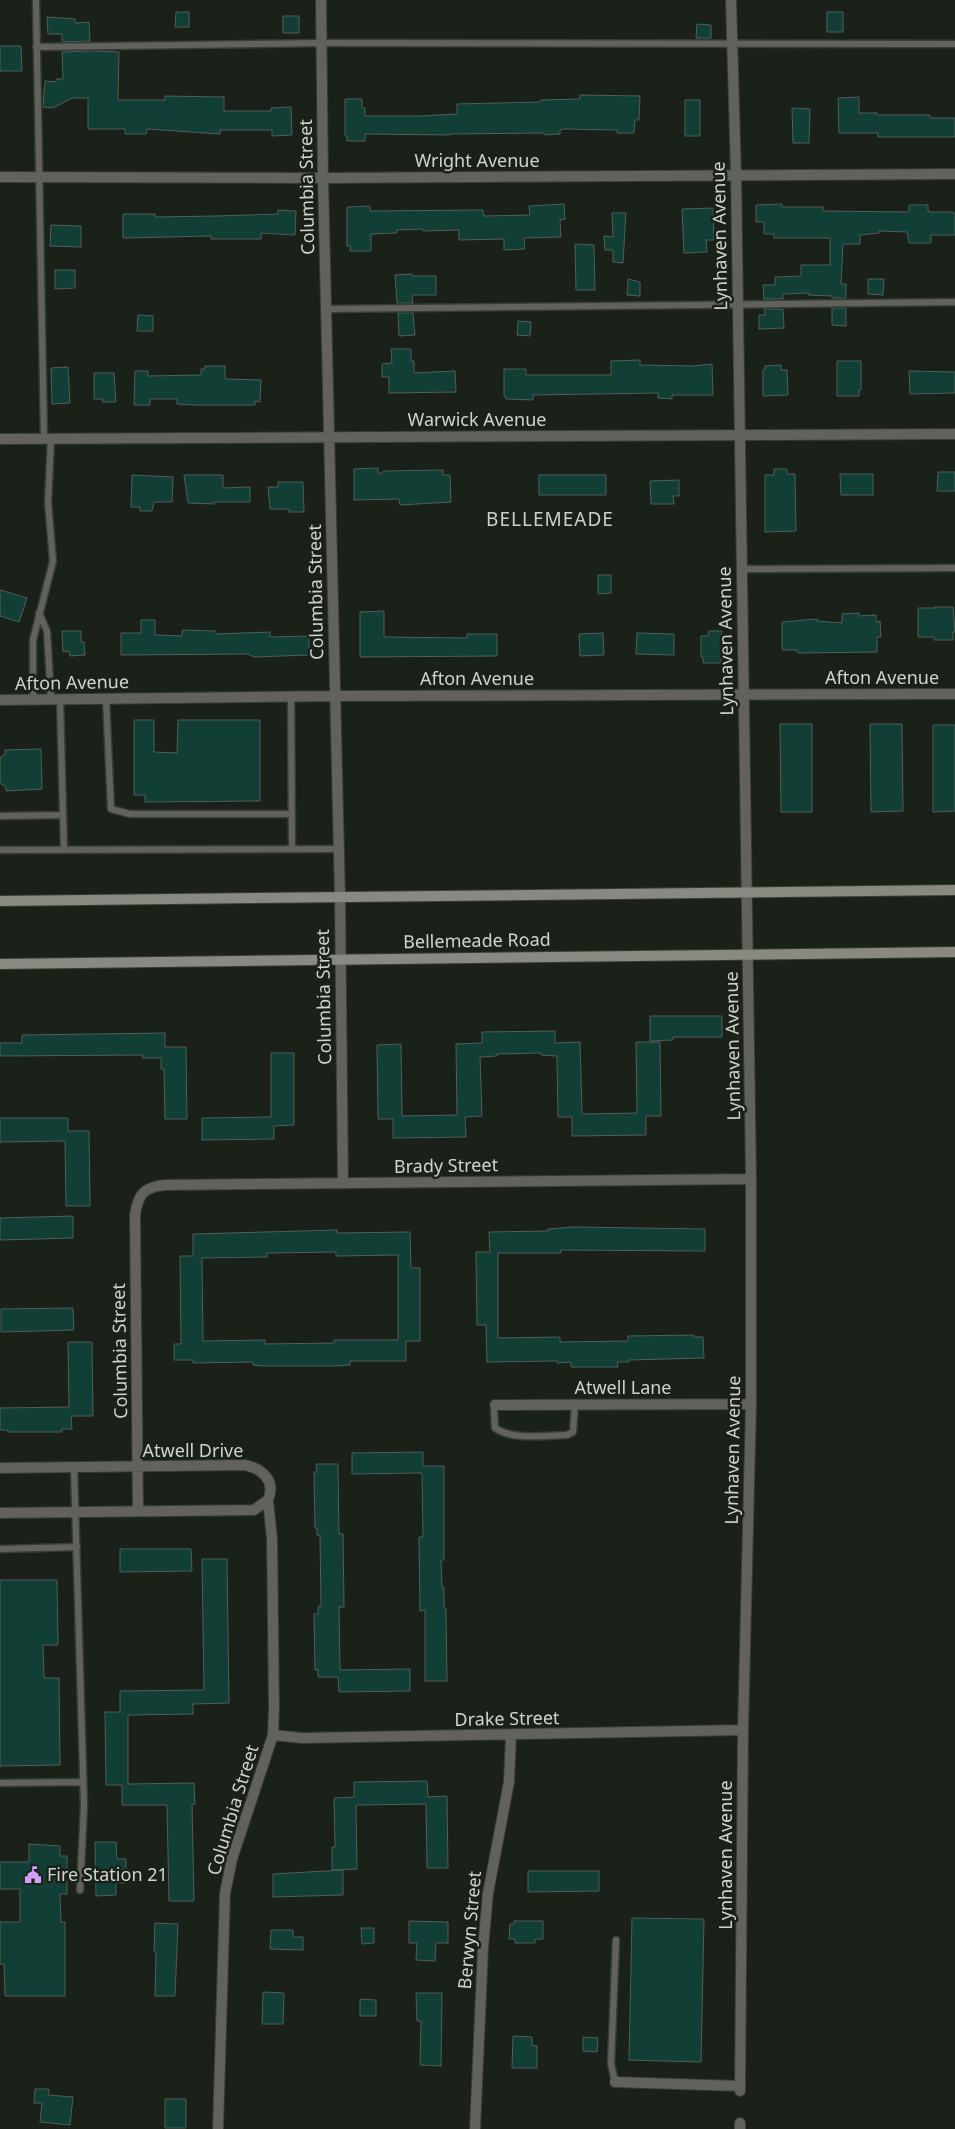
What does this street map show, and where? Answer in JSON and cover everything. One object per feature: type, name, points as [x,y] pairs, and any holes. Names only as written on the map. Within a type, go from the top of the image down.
[{"type":"main road","points":[[0,901],[955,890]]},
{"type":"main road","name":"Bellemeade Road","points":[[0,964],[955,952]]},
{"type":"street","name":"Columbia Street","points":[[321,0],[323,178],[340,898],[343,1183]]},
{"type":"street","name":"Lynhaven Avenue","points":[[615,2082],[740,2089],[743,1730],[751,1404],[751,1180],[736,175],[731,0]]},
{"type":"street","name":"Wright Avenue","points":[[0,177],[323,178],[955,174]]},
{"type":"street","name":"Warwick Avenue","points":[[0,439],[955,434]]},
{"type":"street","name":"Afton Avenue","points":[[0,700],[291,696],[955,694]]},
{"type":"street","name":"Brady Street","points":[[142,1192],[152,1186],[165,1185],[751,1180]]},
{"type":"street","name":"Columbia Street","points":[[138,1512],[135,1215],[136,1203],[142,1192]]},
{"type":"street","name":"Atwell Lane","points":[[495,1405],[751,1404]]},
{"type":"street","name":"Atwell Drive","points":[[0,1468],[245,1465],[263,1472],[269,1480],[271,1490],[268,1500]]},
{"type":"street","name":"Columbia Street","points":[[218,2129],[225,1893],[232,1859],[273,1735],[272,1539],[268,1500]]},
{"type":"street","points":[[0,1513],[254,1510],[268,1500]]},
{"type":"street","name":"Drake Street","points":[[273,1735],[302,1738],[511,1736],[743,1730]]},
{"type":"street","name":"Berwyn Street","points":[[475,2129],[483,1948],[487,1902],[508,1782],[511,1736]]},
{"type":"lane","points":[[33,700],[33,640],[52,561],[48,502],[48,439],[38,177],[36,0]]},
{"type":"lane","points":[[36,47],[321,43],[955,44]]},
{"type":"lane","points":[[326,309],[955,302]]},
{"type":"lane","points":[[742,569],[955,568]]},
{"type":"lane","points":[[39,613],[47,631],[56,699],[64,850]]},
{"type":"lane","points":[[291,696],[292,849]]},
{"type":"lane","points":[[106,699],[111,809],[130,814],[292,814]]},
{"type":"lane","points":[[0,816],[63,814]]},
{"type":"lane","points":[[0,850],[338,849]]},
{"type":"lane","points":[[495,1405],[495,1428],[502,1433],[518,1435],[567,1435],[573,1432],[575,1404]]},
{"type":"lane","points":[[74,1468],[83,1782],[80,1890]]},
{"type":"lane","points":[[0,1549],[77,1547]]},
{"type":"lane","points":[[0,1783],[83,1782]]},
{"type":"lane","points":[[615,2082],[611,2064],[616,1940]]},
{"type":"building","points":[[176,12],[189,12],[189,27],[175,27]]},
{"type":"building","points":[[827,12],[843,12],[843,32],[827,32]]},
{"type":"building","points":[[283,16],[299,16],[299,33],[283,33]]},
{"type":"building","points":[[47,17],[75,19],[75,23],[89,22],[90,41],[62,42],[62,34],[48,34]]},
{"type":"building","points":[[697,24],[711,25],[711,38],[696,38]]},
{"type":"building","points":[[0,46],[21,46],[22,71],[0,71]]},
{"type":"building","points":[[62,52],[119,52],[118,100],[165,100],[165,96],[224,97],[224,111],[271,111],[271,108],[291,107],[292,135],[272,136],[272,130],[220,130],[220,134],[147,129],[146,134],[125,134],[125,129],[88,129],[88,98],[72,98],[53,108],[43,107],[45,81],[56,82],[56,79],[63,79]]},
{"type":"building","points":[[580,95],[640,96],[639,120],[635,120],[634,133],[617,133],[617,130],[564,129],[560,130],[560,134],[545,135],[544,133],[365,134],[365,141],[347,141],[347,136],[345,136],[345,99],[362,99],[362,108],[365,108],[365,116],[421,116],[457,114],[457,104],[541,102],[541,100],[580,99]]},
{"type":"building","points":[[859,97],[859,113],[930,115],[930,118],[955,118],[955,137],[878,137],[878,133],[839,133],[838,98]]},
{"type":"building","points":[[685,100],[700,100],[700,136],[685,136]]},
{"type":"building","points":[[792,108],[810,109],[809,143],[793,143]]},
{"type":"building","points":[[564,204],[565,219],[560,220],[561,237],[524,238],[525,249],[504,250],[504,239],[459,240],[459,230],[423,231],[423,229],[371,234],[371,251],[350,251],[350,246],[347,246],[347,207],[370,206],[370,211],[483,210],[484,216],[530,215],[529,206]]},
{"type":"building","points":[[782,204],[782,207],[823,207],[823,211],[907,212],[909,211],[909,205],[928,205],[928,211],[931,212],[953,212],[955,214],[955,235],[931,235],[931,243],[909,243],[907,232],[879,231],[879,233],[860,235],[860,244],[843,244],[841,284],[846,284],[846,298],[808,295],[809,293],[783,294],[783,299],[764,299],[763,285],[775,285],[775,277],[801,276],[801,265],[830,265],[830,238],[774,238],[774,234],[764,234],[764,222],[756,222],[756,205]]},
{"type":"building","points":[[713,208],[714,240],[706,240],[707,252],[684,253],[682,209]]},
{"type":"building","points":[[278,210],[296,211],[295,235],[261,233],[261,239],[211,239],[211,236],[123,238],[123,214],[155,214],[155,217],[217,216],[278,214]]},
{"type":"building","points":[[612,213],[626,213],[623,263],[613,262],[613,250],[605,250],[604,236],[613,237]]},
{"type":"building","points":[[51,225],[81,226],[81,247],[50,246]]},
{"type":"building","points":[[575,244],[594,245],[595,290],[576,290]]},
{"type":"building","points":[[55,270],[75,270],[75,288],[55,289]]},
{"type":"building","points":[[412,274],[412,276],[436,276],[436,295],[412,295],[413,303],[397,303],[395,275]]},
{"type":"building","points":[[628,279],[640,282],[640,296],[627,295]]},
{"type":"building","points":[[868,279],[884,279],[883,295],[868,294]]},
{"type":"building","points":[[832,308],[846,308],[846,326],[832,325]]},
{"type":"building","points":[[764,309],[783,309],[784,328],[759,329],[759,315],[765,315]]},
{"type":"building","points":[[398,313],[413,313],[415,335],[399,336]]},
{"type":"building","points":[[138,315],[153,316],[153,331],[137,331]]},
{"type":"building","points":[[518,321],[531,322],[530,336],[517,335]]},
{"type":"building","points":[[391,349],[411,349],[414,373],[455,371],[456,392],[389,393],[389,377],[382,377],[382,364],[392,363]]},
{"type":"building","points":[[640,360],[640,365],[693,366],[712,364],[713,395],[672,395],[672,399],[658,398],[658,393],[533,395],[533,400],[506,399],[504,395],[504,369],[526,369],[526,375],[611,375],[611,361]]},
{"type":"building","points":[[837,361],[861,361],[861,390],[859,390],[859,396],[837,396]]},
{"type":"building","points":[[781,365],[781,370],[787,370],[788,395],[763,396],[763,370],[765,366]]},
{"type":"building","points":[[205,366],[225,366],[225,379],[261,380],[260,402],[255,401],[255,405],[195,405],[177,404],[177,399],[150,399],[150,405],[134,405],[135,371],[148,371],[148,376],[201,375],[201,369],[205,369]]},
{"type":"building","points":[[68,367],[70,403],[52,404],[51,368]]},
{"type":"building","points":[[909,371],[955,372],[955,393],[910,394]]},
{"type":"building","points":[[94,373],[114,373],[116,402],[102,402],[102,399],[94,399]]},
{"type":"building","points":[[378,468],[378,474],[385,471],[443,470],[443,475],[450,475],[451,502],[400,505],[399,499],[354,500],[354,469]]},
{"type":"building","points":[[774,469],[787,469],[787,474],[795,474],[796,531],[765,532],[765,475],[774,475]]},
{"type":"building","points":[[938,472],[955,472],[955,491],[937,491]]},
{"type":"building","points":[[840,474],[873,474],[873,495],[841,495]]},
{"type":"building","points":[[132,475],[173,477],[172,502],[154,502],[152,511],[140,511],[140,507],[131,507]]},
{"type":"building","points":[[184,475],[223,475],[223,488],[250,487],[250,502],[188,503]]},
{"type":"building","points":[[539,475],[606,475],[606,495],[539,495]]},
{"type":"building","points":[[679,480],[679,496],[673,496],[674,504],[651,504],[650,481]]},
{"type":"building","points":[[278,482],[303,482],[304,512],[289,512],[289,509],[270,509],[268,487],[278,487]]},
{"type":"building","points":[[598,575],[611,575],[611,593],[598,594]]},
{"type":"building","points":[[0,590],[27,598],[19,622],[0,616]]},
{"type":"building","points":[[953,607],[955,632],[953,632],[953,640],[934,640],[934,637],[918,637],[918,608]]},
{"type":"building","points":[[384,611],[384,637],[467,638],[467,634],[497,634],[497,656],[360,657],[360,612]]},
{"type":"building","points":[[859,613],[859,616],[876,615],[876,622],[880,621],[881,637],[877,637],[877,652],[798,653],[797,650],[782,650],[782,622],[817,619],[817,621],[842,623],[842,614]]},
{"type":"building","points":[[141,620],[155,620],[155,635],[182,636],[182,630],[216,631],[216,634],[270,632],[270,637],[309,636],[309,655],[254,657],[248,654],[121,655],[121,633],[141,633]]},
{"type":"building","points":[[62,631],[81,631],[81,642],[84,642],[85,655],[70,656],[69,651],[63,652]]},
{"type":"building","points":[[709,631],[722,631],[721,663],[703,663],[703,657],[701,657],[701,636],[708,636]]},
{"type":"building","points":[[603,633],[604,655],[580,656],[579,634]]},
{"type":"building","points":[[637,633],[674,634],[674,655],[636,654]]},
{"type":"building","points":[[134,720],[154,720],[154,752],[177,753],[178,720],[260,720],[260,801],[145,802],[145,795],[134,795]]},
{"type":"building","points":[[780,724],[812,724],[812,812],[781,812]]},
{"type":"building","points":[[870,724],[902,724],[903,811],[871,812]]},
{"type":"building","points":[[933,725],[955,725],[955,811],[933,812]]},
{"type":"building","points":[[41,749],[42,789],[6,791],[6,787],[0,783],[0,758],[5,754],[5,750]]},
{"type":"building","points":[[650,1016],[722,1016],[722,1037],[673,1037],[673,1040],[650,1041]]},
{"type":"building","points":[[555,1031],[555,1043],[580,1042],[582,1114],[637,1113],[636,1042],[660,1042],[661,1116],[646,1116],[646,1135],[572,1136],[572,1117],[558,1117],[557,1056],[541,1055],[541,1053],[497,1054],[497,1056],[480,1057],[482,1116],[465,1117],[466,1137],[393,1138],[393,1119],[378,1119],[377,1045],[401,1044],[402,1116],[457,1115],[456,1044],[482,1043],[482,1032]]},
{"type":"building","points":[[165,1033],[165,1047],[186,1047],[187,1119],[165,1119],[164,1069],[161,1069],[161,1058],[142,1058],[142,1055],[0,1056],[0,1043],[22,1043],[22,1035]]},
{"type":"building","points":[[271,1053],[294,1053],[294,1125],[274,1126],[274,1139],[202,1140],[202,1118],[271,1117]]},
{"type":"building","points":[[0,1118],[68,1118],[68,1131],[89,1131],[90,1206],[66,1206],[65,1141],[0,1142]]},
{"type":"building","points":[[73,1216],[73,1238],[0,1240],[0,1218]]},
{"type":"building","points":[[573,1227],[705,1229],[705,1251],[561,1250],[561,1253],[498,1253],[498,1338],[560,1337],[560,1342],[628,1341],[628,1336],[694,1335],[694,1337],[703,1337],[704,1358],[629,1360],[629,1362],[617,1362],[618,1367],[571,1367],[571,1362],[557,1363],[557,1361],[487,1362],[486,1325],[477,1325],[476,1252],[490,1252],[489,1232],[548,1231],[548,1229]]},
{"type":"building","points":[[337,1230],[337,1233],[410,1232],[411,1268],[420,1268],[420,1341],[406,1341],[406,1361],[350,1361],[350,1365],[336,1366],[263,1366],[253,1365],[253,1362],[193,1363],[193,1360],[174,1360],[174,1344],[181,1344],[180,1256],[193,1256],[193,1234]],"holes":[[[336,1252],[336,1256],[398,1255],[398,1340],[334,1340],[334,1343],[265,1344],[265,1340],[203,1341],[202,1258],[267,1257],[267,1253]]]},
{"type":"building","points":[[73,1308],[74,1330],[1,1332],[1,1309]]},
{"type":"building","points":[[68,1342],[92,1342],[93,1416],[71,1416],[72,1429],[62,1429],[62,1432],[8,1432],[7,1430],[0,1430],[0,1408],[69,1407]]},
{"type":"building","points":[[423,1452],[423,1466],[444,1466],[444,1560],[441,1560],[444,1608],[446,1608],[447,1681],[425,1681],[425,1610],[420,1611],[419,1537],[423,1537],[422,1473],[352,1474],[352,1453]]},
{"type":"building","points":[[316,1464],[338,1464],[339,1534],[343,1534],[344,1607],[339,1607],[340,1670],[410,1669],[410,1691],[339,1692],[338,1677],[318,1677],[318,1670],[315,1670],[314,1614],[318,1614],[318,1606],[321,1606],[320,1535],[317,1535],[317,1528],[315,1528],[314,1472],[317,1472]]},
{"type":"building","points":[[120,1549],[191,1549],[192,1571],[120,1572]]},
{"type":"building","points":[[202,1559],[227,1559],[229,1703],[193,1704],[193,1714],[128,1715],[128,1784],[194,1783],[195,1804],[192,1804],[194,1901],[169,1901],[167,1805],[122,1805],[122,1785],[106,1785],[105,1712],[120,1712],[120,1691],[204,1690]]},
{"type":"building","points":[[0,1580],[57,1580],[58,1645],[43,1645],[44,1678],[59,1678],[60,1765],[0,1766]]},
{"type":"building","points":[[427,1781],[428,1797],[447,1796],[448,1868],[427,1868],[426,1804],[356,1805],[357,1869],[332,1870],[332,1847],[335,1847],[334,1798],[354,1797],[354,1782]]},
{"type":"building","points":[[95,1842],[116,1842],[117,1859],[126,1859],[126,1883],[116,1883],[116,1895],[96,1896]]},
{"type":"building","points":[[29,1844],[60,1846],[60,1856],[67,1856],[67,1894],[60,1894],[61,1922],[65,1922],[65,1996],[5,1996],[4,1964],[0,1964],[0,1922],[20,1922],[20,1889],[0,1889],[0,1862],[29,1862]]},
{"type":"building","points":[[343,1870],[343,1895],[273,1897],[273,1874]]},
{"type":"building","points":[[528,1871],[599,1871],[599,1891],[528,1892]]},
{"type":"building","points":[[632,1918],[704,1919],[701,2062],[629,2060]]},
{"type":"building","points":[[409,1921],[448,1922],[448,1943],[436,1943],[435,1961],[416,1960],[417,1943],[409,1943]]},
{"type":"building","points":[[514,1921],[543,1921],[543,1939],[535,1939],[535,1943],[515,1943],[515,1939],[509,1939],[510,1924],[514,1924]]},
{"type":"building","points":[[155,1923],[178,1924],[175,1996],[155,1996]]},
{"type":"building","points":[[361,1928],[374,1928],[374,1943],[362,1944]]},
{"type":"building","points":[[271,1930],[293,1930],[293,1937],[303,1937],[303,1950],[270,1949]]},
{"type":"building","points":[[263,1992],[284,1993],[283,2024],[262,2024]]},
{"type":"building","points":[[416,1993],[442,1993],[441,2066],[420,2065],[421,2021],[417,2021]]},
{"type":"building","points":[[360,1999],[376,2000],[376,2016],[360,2016]]},
{"type":"building","points":[[513,2036],[532,2037],[532,2045],[537,2046],[537,2068],[512,2068]]},
{"type":"building","points":[[583,2037],[598,2038],[597,2052],[583,2051]]},
{"type":"building","points":[[35,2089],[49,2089],[48,2095],[73,2097],[70,2125],[40,2122],[42,2103],[34,2103]]},
{"type":"building","points":[[165,2099],[186,2099],[186,2128],[165,2128]]},
{"type":"place","name":"Fire Station 21","points":[[33,1875]]},
{"type":"district","name":"BELLEMEADE","points":[[550,519]]}]
